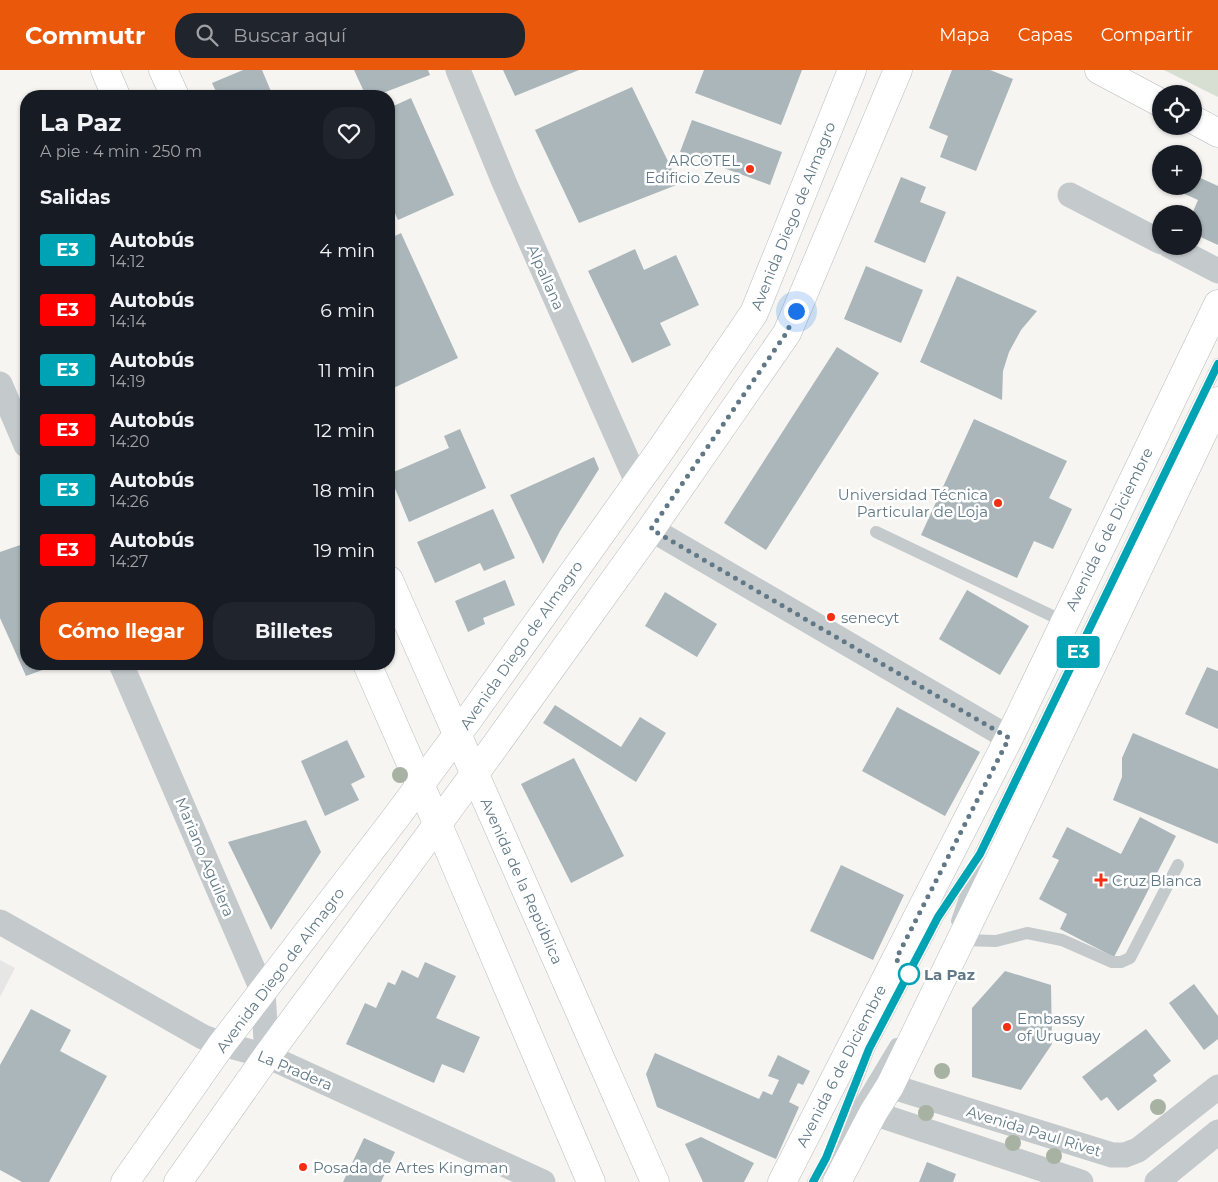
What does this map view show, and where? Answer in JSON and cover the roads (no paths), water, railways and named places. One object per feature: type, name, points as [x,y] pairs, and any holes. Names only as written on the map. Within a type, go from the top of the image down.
[{"type":"main road","points":[[105,70],[113,90]]},
{"type":"main road","points":[[163,70],[171,90]]},
{"type":"main road","name":"Avenida Diego de Almagro","points":[[125,1182],[222,1044],[457,735],[637,482],[754,313],[852,70]]},
{"type":"main road","points":[[178,1182],[267,1056],[651,529],[787,332],[898,70]]},
{"type":"main road","points":[[1099,70],[1152,98]]},
{"type":"main road","points":[[1202,124],[1218,133]]},
{"type":"main road","name":"Avenida 6 de Diciembre","points":[[782,1182],[1009,738],[1218,304]]},
{"type":"main road","points":[[831,1170],[873,1113],[890,1086],[1218,401]]},
{"type":"main road","name":"Avenida de la República","points":[[395,594],[655,1182]]},
{"type":"main road","points":[[370,670],[438,823],[591,1182]]},
{"type":"street","name":"Alpallana","points":[[458,70],[504,182],[637,482]]},
{"type":"street","points":[[1070,195],[1152,237]]},
{"type":"street","points":[[1187,255],[1218,271]]},
{"type":"street","points":[[0,384],[20,431]]},
{"type":"street","points":[[651,529],[1009,738]]},
{"type":"street","name":"Mariano Aguilera","points":[[124,670],[263,992],[267,1056]]},
{"type":"street","name":"La Pradera","points":[[0,922],[203,1036],[222,1044],[267,1056],[543,1182]]},
{"type":"street","name":"Avenida Paul Rivet","points":[[890,1086],[1112,1155],[1125,1155],[1138,1150],[1218,1087]]},
{"type":"street","points":[[873,1113],[1078,1181],[1085,1148]]},
{"type":"street","points":[[1157,1182],[1218,1132]]},
{"type":"street","points":[[1138,1150],[1152,1182]]},
{"type":"lane","points":[[813,1182],[831,1170],[929,982],[955,926],[980,854],[1218,364]]},
{"type":"lane","points":[[876,532],[1065,622]]},
{"type":"lane","points":[[831,1170],[869,1049],[938,917],[980,854]]},
{"type":"lane","points":[[961,940],[996,941],[1027,933],[1062,940],[1112,962],[1121,962],[1130,958],[1178,865]]},
{"type":"place","name":"ARCOTEL Edificio Zeus","points":[[750,169]]},
{"type":"place","name":"Universidad Técnica Particular de Loja","points":[[998,503]]},
{"type":"place","name":"senecyt","points":[[831,617]]},
{"type":"place","name":"Cruz Blanca","points":[[1101,880]]},
{"type":"place","name":"La Paz","points":[[909,974]]},
{"type":"place","name":"Embassy of Uruguay","points":[[1007,1027]]},
{"type":"place","name":"Posada de Artes Kingman","points":[[303,1167]]}]
